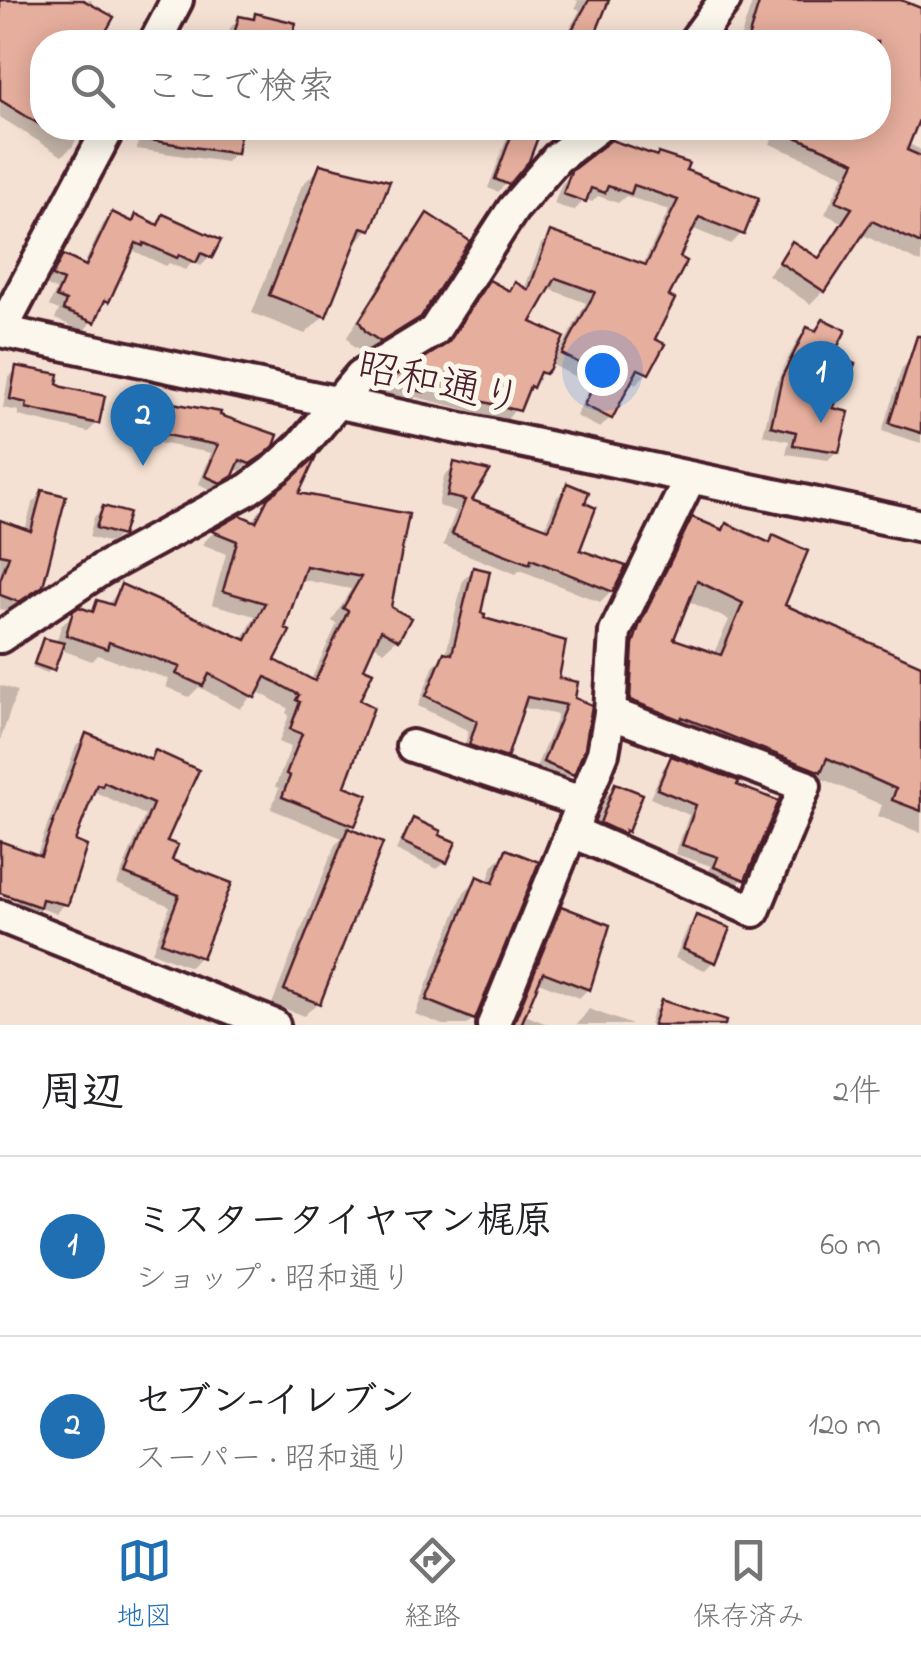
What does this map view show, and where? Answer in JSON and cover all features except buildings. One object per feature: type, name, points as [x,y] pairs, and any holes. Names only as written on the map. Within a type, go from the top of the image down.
[{"type":"street","points":[[161,30],[177,0]]},
{"type":"street","points":[[703,30],[725,0]]},
{"type":"street","points":[[0,331],[103,140]]},
{"type":"street","points":[[0,636],[102,569],[247,490],[302,445],[360,376],[434,331],[513,209],[556,158],[581,140]]},
{"type":"street","name":"昭和通り","points":[[0,331],[921,526]]},
{"type":"street","points":[[492,1025],[603,753],[616,632],[690,478]]},
{"type":"street","points":[[412,746],[577,816],[754,911],[806,786],[610,713]]},
{"type":"street","points":[[0,916],[274,1025]]},
{"type":"place","name":"ミスタータイヤマン梶原","points":[[821,423]]},
{"type":"place","name":"セブン-イレブン","points":[[143,466]]}]
